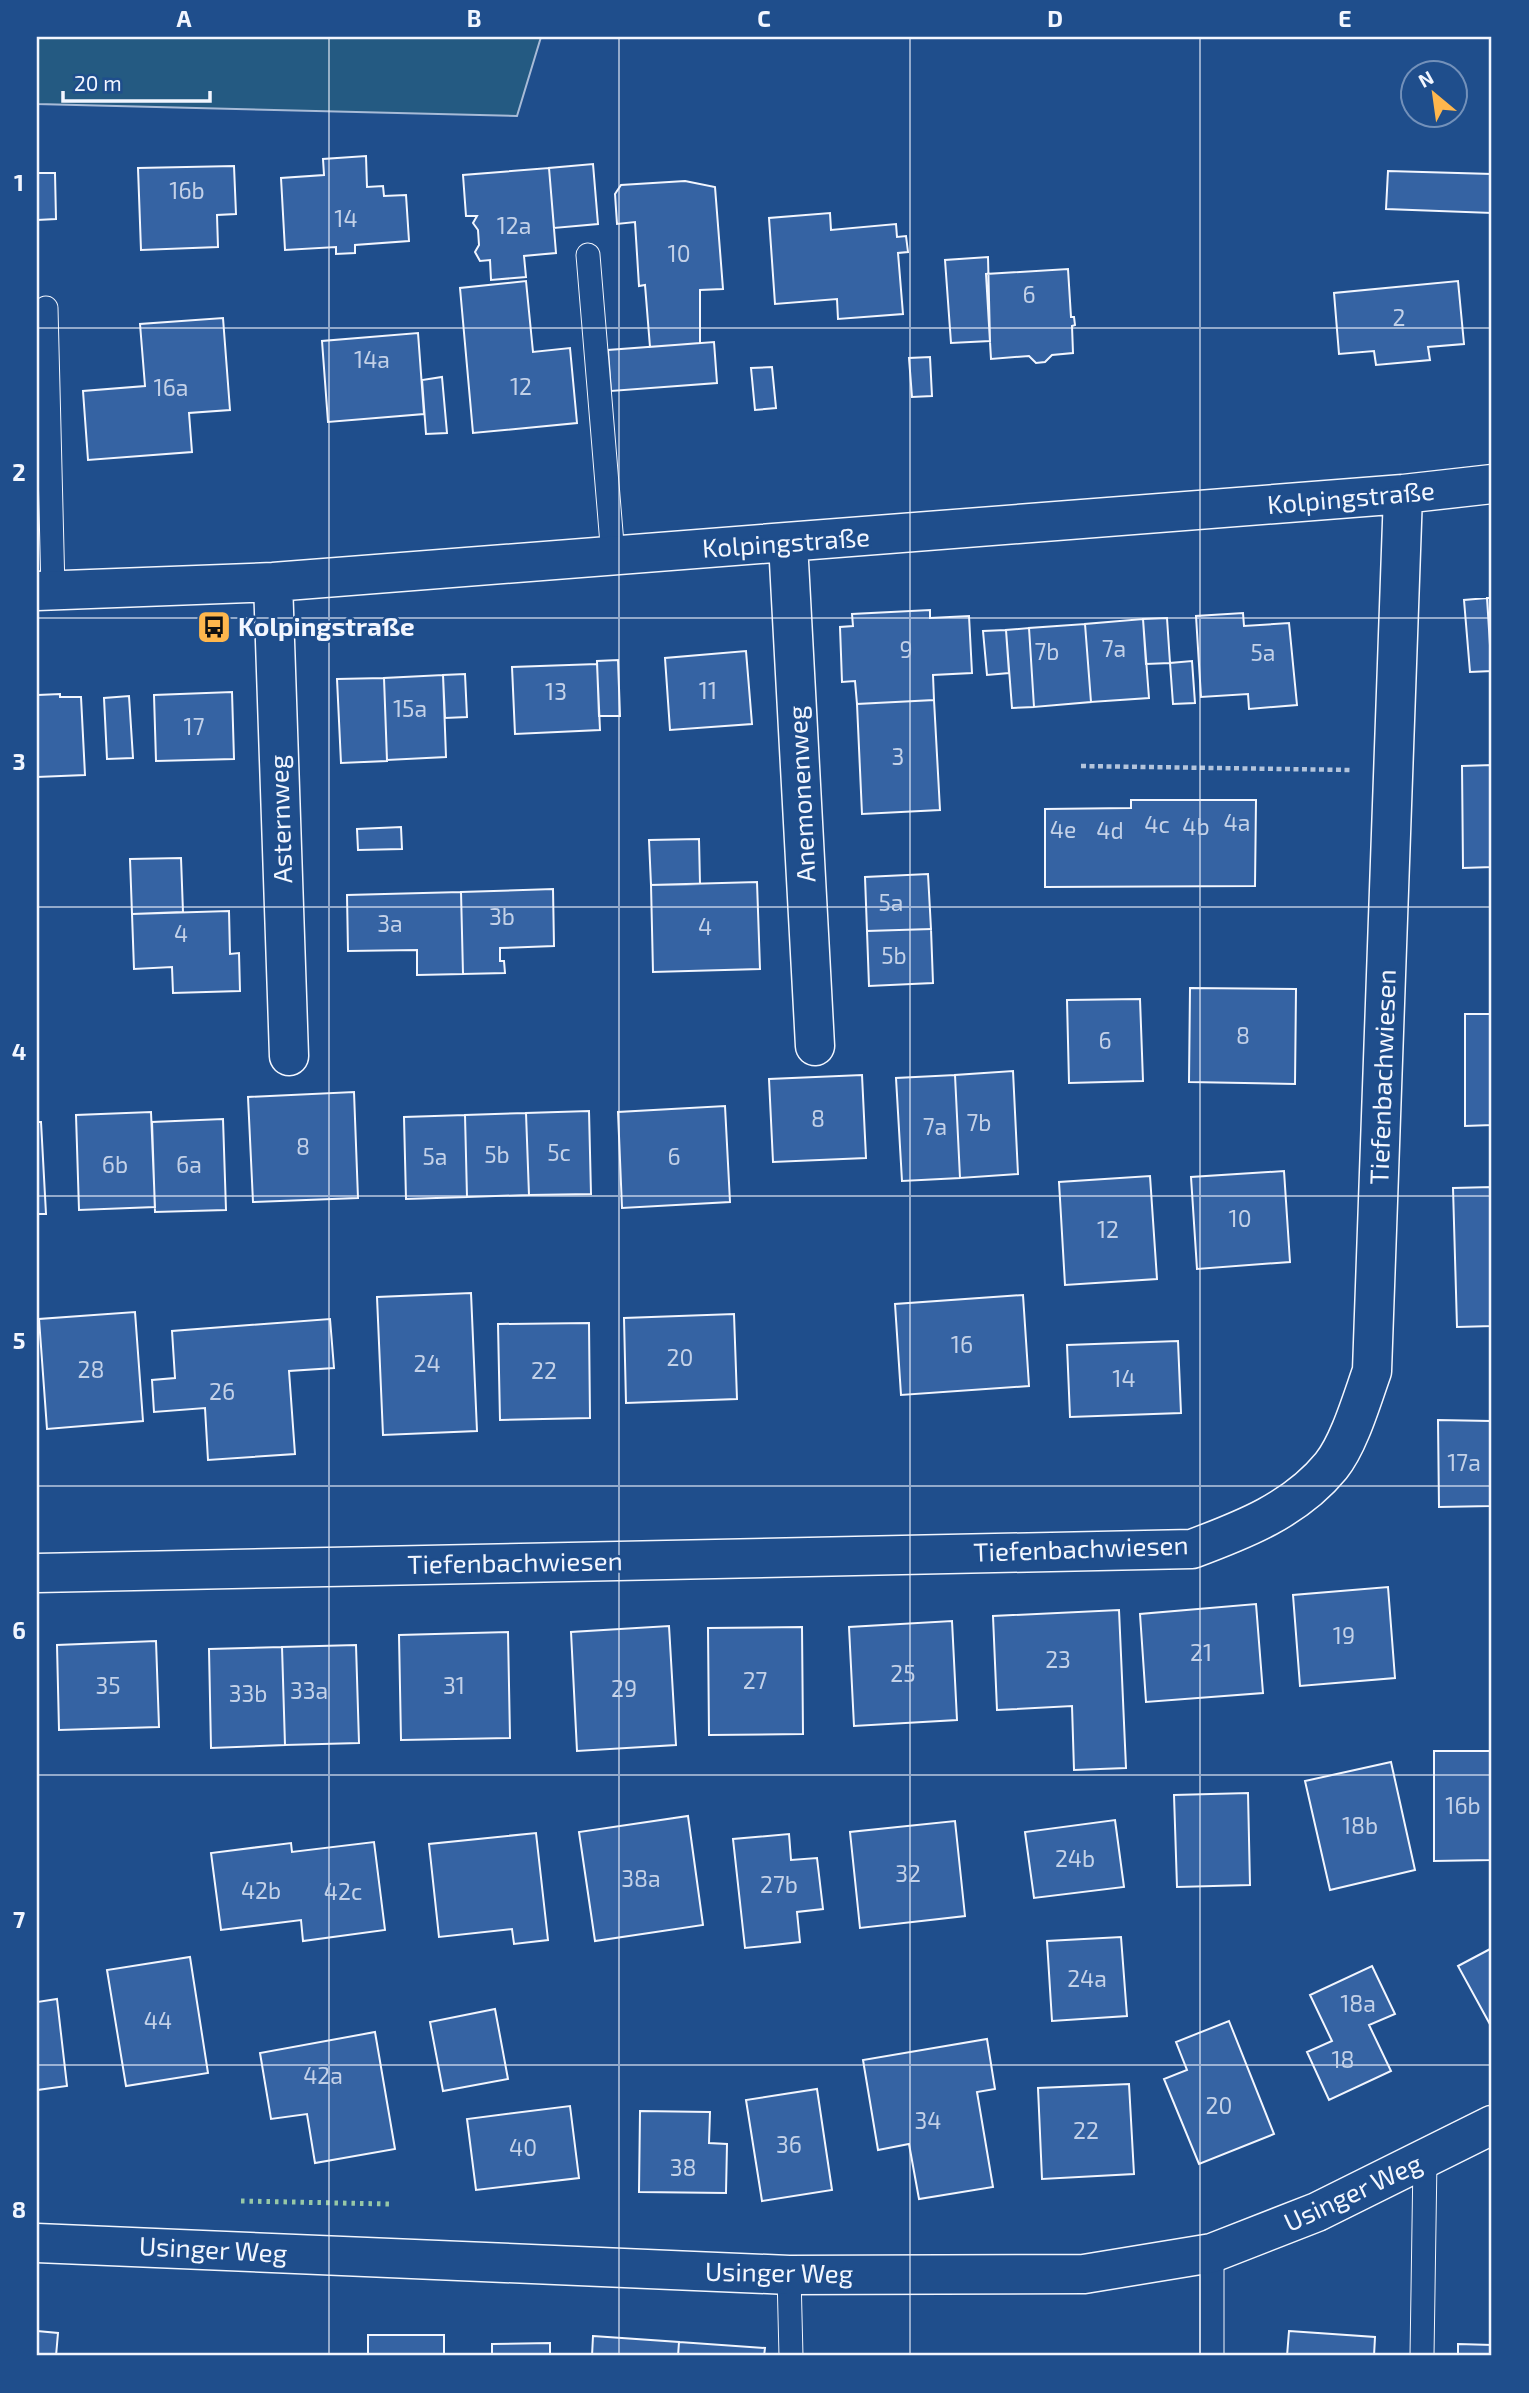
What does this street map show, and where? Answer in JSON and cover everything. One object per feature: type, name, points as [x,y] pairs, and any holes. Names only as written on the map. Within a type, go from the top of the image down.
[{"type":"street","name":"Kolpingstraße","points":[[45,590],[273,582],[1402,494],[1492,484]]},
{"type":"street","name":"Tiefenbachwiesen","points":[[37,1573],[1192,1549],[1244,1530],[1290,1504],[1332,1465],[1372,1371],[1402,494]]},
{"type":"street","name":"Anemonenweg","points":[[788,543],[815,1046]]},
{"type":"street","name":"Asternweg","points":[[273,582],[289,1056]]},
{"type":"street","name":"Usinger Weg","points":[[37,2243],[789,2275],[1084,2274],[1212,2253],[1317,2212],[1492,2126]]},
{"type":"lane","points":[[588,256],[613,556]]},
{"type":"lane","points":[[45,590],[47,307]]},
{"type":"lane","points":[[1422,2356],[1425,2160]]},
{"type":"lane","points":[[1212,2253],[1212,2356]]},
{"type":"lane","points":[[789,2275],[791,2356]]},
{"type":"path","points":[[1081,766],[1393,770]]},
{"type":"shaded area","points":[[37,37],[541,37],[517,116],[37,104]]},
{"type":"building","points":[[366,156],[367,187],[383,186],[384,196],[406,195],[409,241],[355,245],[355,253],[336,254],[336,247],[285,250],[281,178],[324,175],[323,159]]},
{"type":"building","points":[[593,164],[598,224],[554,228],[549,168]]},
{"type":"building","points":[[234,166],[236,214],[217,215],[218,247],[141,250],[138,168]]},
{"type":"building","points":[[549,168],[556,253],[524,256],[526,277],[491,280],[490,260],[480,261],[475,252],[479,245],[478,230],[473,223],[477,216],[466,216],[463,175]]},
{"type":"building","points":[[1388,171],[1492,174],[1492,213],[1386,209]]},
{"type":"building","points":[[37,173],[55,173],[56,219],[37,220]]},
{"type":"building","points":[[685,181],[715,187],[723,289],[700,290],[700,343],[650,347],[645,285],[639,286],[635,222],[617,224],[615,194],[621,185]]},
{"type":"building","points":[[830,213],[831,230],[896,224],[897,237],[906,236],[908,252],[898,253],[903,314],[838,319],[837,299],[775,304],[769,218]]},
{"type":"building","points":[[988,257],[990,341],[951,343],[945,260]]},
{"type":"building","points":[[1068,269],[1071,317],[1074,317],[1075,325],[1072,326],[1073,353],[1052,355],[1045,362],[1036,363],[1029,356],[991,359],[986,274]]},
{"type":"building","points":[[526,281],[533,352],[570,348],[577,423],[473,433],[460,288]]},
{"type":"building","points":[[1458,281],[1464,344],[1428,347],[1430,360],[1376,365],[1374,351],[1339,354],[1334,293]]},
{"type":"building","points":[[223,318],[230,410],[189,413],[192,452],[88,460],[83,391],[145,386],[140,324]]},
{"type":"building","points":[[418,333],[424,414],[328,422],[322,341]]},
{"type":"building","points":[[714,342],[717,383],[611,391],[608,350]]},
{"type":"building","points":[[930,357],[932,396],[912,397],[909,358]]},
{"type":"building","points":[[772,367],[776,408],[755,410],[751,368]]},
{"type":"building","points":[[442,377],[447,433],[426,434],[422,380]]},
{"type":"building","points":[[1487,598],[1492,671],[1470,672],[1464,600]]},
{"type":"building","points":[[1487,598],[1492,598],[1492,661],[1491,661]]},
{"type":"building","points":[[930,610],[930,618],[969,616],[972,673],[933,675],[934,700],[857,704],[855,681],[842,682],[840,627],[853,626],[852,614]]},
{"type":"building","points":[[1243,613],[1244,626],[1289,623],[1297,705],[1249,709],[1248,694],[1201,697],[1196,616]]},
{"type":"building","points":[[1167,618],[1170,663],[1146,664],[1143,619]]},
{"type":"building","points":[[1143,619],[1149,698],[1091,702],[1085,624]]},
{"type":"building","points":[[1085,624],[1091,702],[1034,707],[1029,628]]},
{"type":"building","points":[[1029,628],[1034,707],[1012,708],[1006,630]]},
{"type":"building","points":[[1006,630],[1009,673],[987,675],[983,631]]},
{"type":"building","points":[[746,651],[752,724],[670,730],[665,658]]},
{"type":"building","points":[[618,660],[620,716],[599,716],[597,661]]},
{"type":"building","points":[[1192,661],[1195,703],[1173,704],[1170,663]]},
{"type":"building","points":[[597,664],[600,730],[515,734],[512,667]]},
{"type":"building","points":[[465,674],[467,717],[445,718],[443,675]]},
{"type":"building","points":[[443,675],[446,757],[387,760],[384,678]]},
{"type":"building","points":[[384,678],[387,761],[341,763],[337,679]]},
{"type":"building","points":[[232,692],[234,759],[156,761],[154,695]]},
{"type":"building","points":[[60,694],[60,697],[81,697],[85,775],[37,777],[37,698],[38,695]]},
{"type":"building","points":[[129,696],[133,758],[107,759],[104,698]]},
{"type":"building","points":[[934,700],[940,810],[862,814],[857,704]]},
{"type":"building","points":[[1492,765],[1492,867],[1463,868],[1462,766]]},
{"type":"building","points":[[1131,800],[1256,800],[1255,886],[1045,887],[1045,809],[1131,808]]},
{"type":"building","points":[[401,827],[402,849],[358,850],[357,829]]},
{"type":"building","points":[[699,839],[700,884],[651,885],[649,840]]},
{"type":"building","points":[[181,858],[183,912],[132,914],[130,859]]},
{"type":"building","points":[[928,874],[931,929],[867,931],[865,877]]},
{"type":"building","points":[[757,882],[760,969],[653,972],[651,885]]},
{"type":"building","points":[[553,889],[554,946],[500,948],[500,961],[504,961],[505,973],[463,974],[461,892]]},
{"type":"building","points":[[461,892],[463,974],[417,975],[417,950],[348,951],[347,895]]},
{"type":"building","points":[[229,911],[230,954],[239,953],[240,991],[173,993],[172,967],[134,969],[132,914]]},
{"type":"building","points":[[931,929],[933,983],[869,986],[867,931]]},
{"type":"building","points":[[1190,988],[1296,989],[1295,1084],[1189,1082]]},
{"type":"building","points":[[1140,999],[1143,1081],[1069,1083],[1067,1000]]},
{"type":"building","points":[[1465,1014],[1492,1014],[1492,1125],[1465,1126]]},
{"type":"building","points":[[1013,1071],[1018,1174],[960,1178],[955,1075]]},
{"type":"building","points":[[862,1075],[866,1158],[773,1162],[769,1079]]},
{"type":"building","points":[[955,1075],[960,1178],[902,1181],[896,1078]]},
{"type":"building","points":[[354,1092],[358,1198],[253,1202],[248,1097]]},
{"type":"building","points":[[725,1106],[730,1202],[622,1208],[618,1112]]},
{"type":"building","points":[[589,1111],[591,1194],[529,1195],[526,1113]]},
{"type":"building","points":[[151,1112],[155,1207],[79,1210],[76,1115]]},
{"type":"building","points":[[526,1113],[529,1195],[467,1197],[465,1115]]},
{"type":"building","points":[[465,1115],[467,1197],[406,1199],[404,1117]]},
{"type":"building","points":[[223,1119],[226,1210],[155,1212],[152,1122]]},
{"type":"building","points":[[37,1122],[41,1122],[46,1214],[37,1214]]},
{"type":"building","points":[[1284,1171],[1290,1262],[1197,1269],[1191,1177]]},
{"type":"building","points":[[1150,1176],[1157,1279],[1065,1285],[1059,1182]]},
{"type":"building","points":[[1492,1187],[1492,1326],[1457,1327],[1453,1188]]},
{"type":"building","points":[[471,1293],[477,1431],[383,1435],[377,1297]]},
{"type":"building","points":[[1023,1295],[1029,1386],[901,1395],[895,1304]]},
{"type":"building","points":[[135,1312],[143,1421],[47,1429],[39,1319]]},
{"type":"building","points":[[734,1314],[737,1399],[626,1403],[624,1318]]},
{"type":"building","points":[[330,1319],[334,1368],[289,1371],[295,1454],[208,1460],[205,1408],[154,1412],[152,1380],[175,1378],[172,1331]]},
{"type":"building","points":[[589,1323],[590,1418],[500,1420],[498,1324]]},
{"type":"building","points":[[1178,1341],[1181,1413],[1070,1417],[1067,1345]]},
{"type":"building","points":[[1438,1420],[1490,1421],[1490,1506],[1439,1507]]},
{"type":"building","points":[[1492,1420],[1492,1506],[1490,1506],[1490,1421]]},
{"type":"building","points":[[1388,1587],[1395,1678],[1300,1686],[1293,1595]]},
{"type":"building","points":[[1256,1604],[1263,1693],[1146,1702],[1140,1614]]},
{"type":"building","points":[[1119,1610],[1126,1768],[1074,1770],[1072,1706],[997,1710],[993,1616]]},
{"type":"building","points":[[952,1621],[957,1720],[854,1726],[849,1627]]},
{"type":"building","points":[[669,1626],[676,1745],[577,1751],[571,1632]]},
{"type":"building","points":[[802,1627],[803,1734],[709,1735],[708,1628]]},
{"type":"building","points":[[508,1632],[510,1738],[401,1740],[399,1635]]},
{"type":"building","points":[[156,1641],[159,1727],[59,1730],[57,1645]]},
{"type":"building","points":[[356,1645],[359,1743],[285,1745],[282,1647]]},
{"type":"building","points":[[282,1647],[285,1745],[211,1748],[209,1649]]},
{"type":"building","points":[[1434,1751],[1492,1751],[1492,1860],[1434,1861]]},
{"type":"building","points":[[1391,1762],[1415,1870],[1330,1890],[1305,1781]]},
{"type":"building","points":[[1248,1793],[1250,1885],[1177,1887],[1174,1795]]},
{"type":"building","points":[[688,1816],[703,1925],[595,1941],[579,1832]]},
{"type":"building","points":[[1115,1820],[1124,1887],[1034,1898],[1025,1832]]},
{"type":"building","points":[[955,1821],[965,1916],[860,1928],[850,1832]]},
{"type":"building","points":[[536,1833],[548,1940],[514,1944],[512,1929],[439,1937],[429,1844]]},
{"type":"building","points":[[789,1834],[791,1860],[817,1858],[823,1909],[797,1912],[800,1942],[745,1948],[733,1839]]},
{"type":"building","points":[[374,1842],[385,1930],[303,1941],[301,1920],[221,1930],[211,1853],[291,1843],[292,1852]]},
{"type":"building","points":[[1121,1937],[1127,2016],[1052,2021],[1047,1941]]},
{"type":"building","points":[[1492,1948],[1492,2028],[1458,1966]]},
{"type":"building","points":[[190,1957],[208,2073],[126,2086],[107,1970]]},
{"type":"building","points":[[1372,1966],[1395,2014],[1369,2025],[1391,2071],[1329,2100],[1307,2052],[1332,2041],[1310,1995]]},
{"type":"building","points":[[57,1999],[67,2086],[37,2090],[37,2002]]},
{"type":"building","points":[[495,2009],[508,2079],[443,2091],[430,2022]]},
{"type":"building","points":[[1229,2021],[1274,2134],[1199,2164],[1164,2079],[1187,2070],[1176,2042]]},
{"type":"building","points":[[375,2032],[395,2149],[315,2163],[307,2114],[271,2119],[260,2053]]},
{"type":"building","points":[[987,2039],[995,2089],[977,2092],[993,2187],[919,2199],[909,2144],[878,2150],[863,2060]]},
{"type":"building","points":[[1129,2084],[1134,2174],[1042,2179],[1038,2088]]},
{"type":"building","points":[[817,2089],[832,2190],[762,2201],[746,2100]]},
{"type":"building","points":[[570,2106],[579,2178],[476,2190],[467,2119]]},
{"type":"building","points":[[640,2111],[710,2112],[709,2143],[727,2144],[726,2193],[639,2192]]},
{"type":"building","points":[[37,2331],[58,2333],[56,2356],[37,2356]]},
{"type":"building","points":[[1289,2331],[1375,2337],[1374,2356],[1287,2356]]},
{"type":"building","points":[[368,2335],[444,2335],[444,2356],[368,2356]]},
{"type":"building","points":[[593,2336],[679,2342],[678,2356],[592,2356]]},
{"type":"building","points":[[679,2342],[765,2348],[764,2356],[678,2356]]},
{"type":"building","points":[[550,2343],[550,2356],[492,2356],[492,2344]]},
{"type":"building","points":[[1458,2344],[1492,2345],[1492,2356],[1458,2356]]},
{"type":"hedge","points":[[241,2201],[389,2204]]},
{"type":"place","name":"Kolpingstraße","points":[[214,627]]}]
